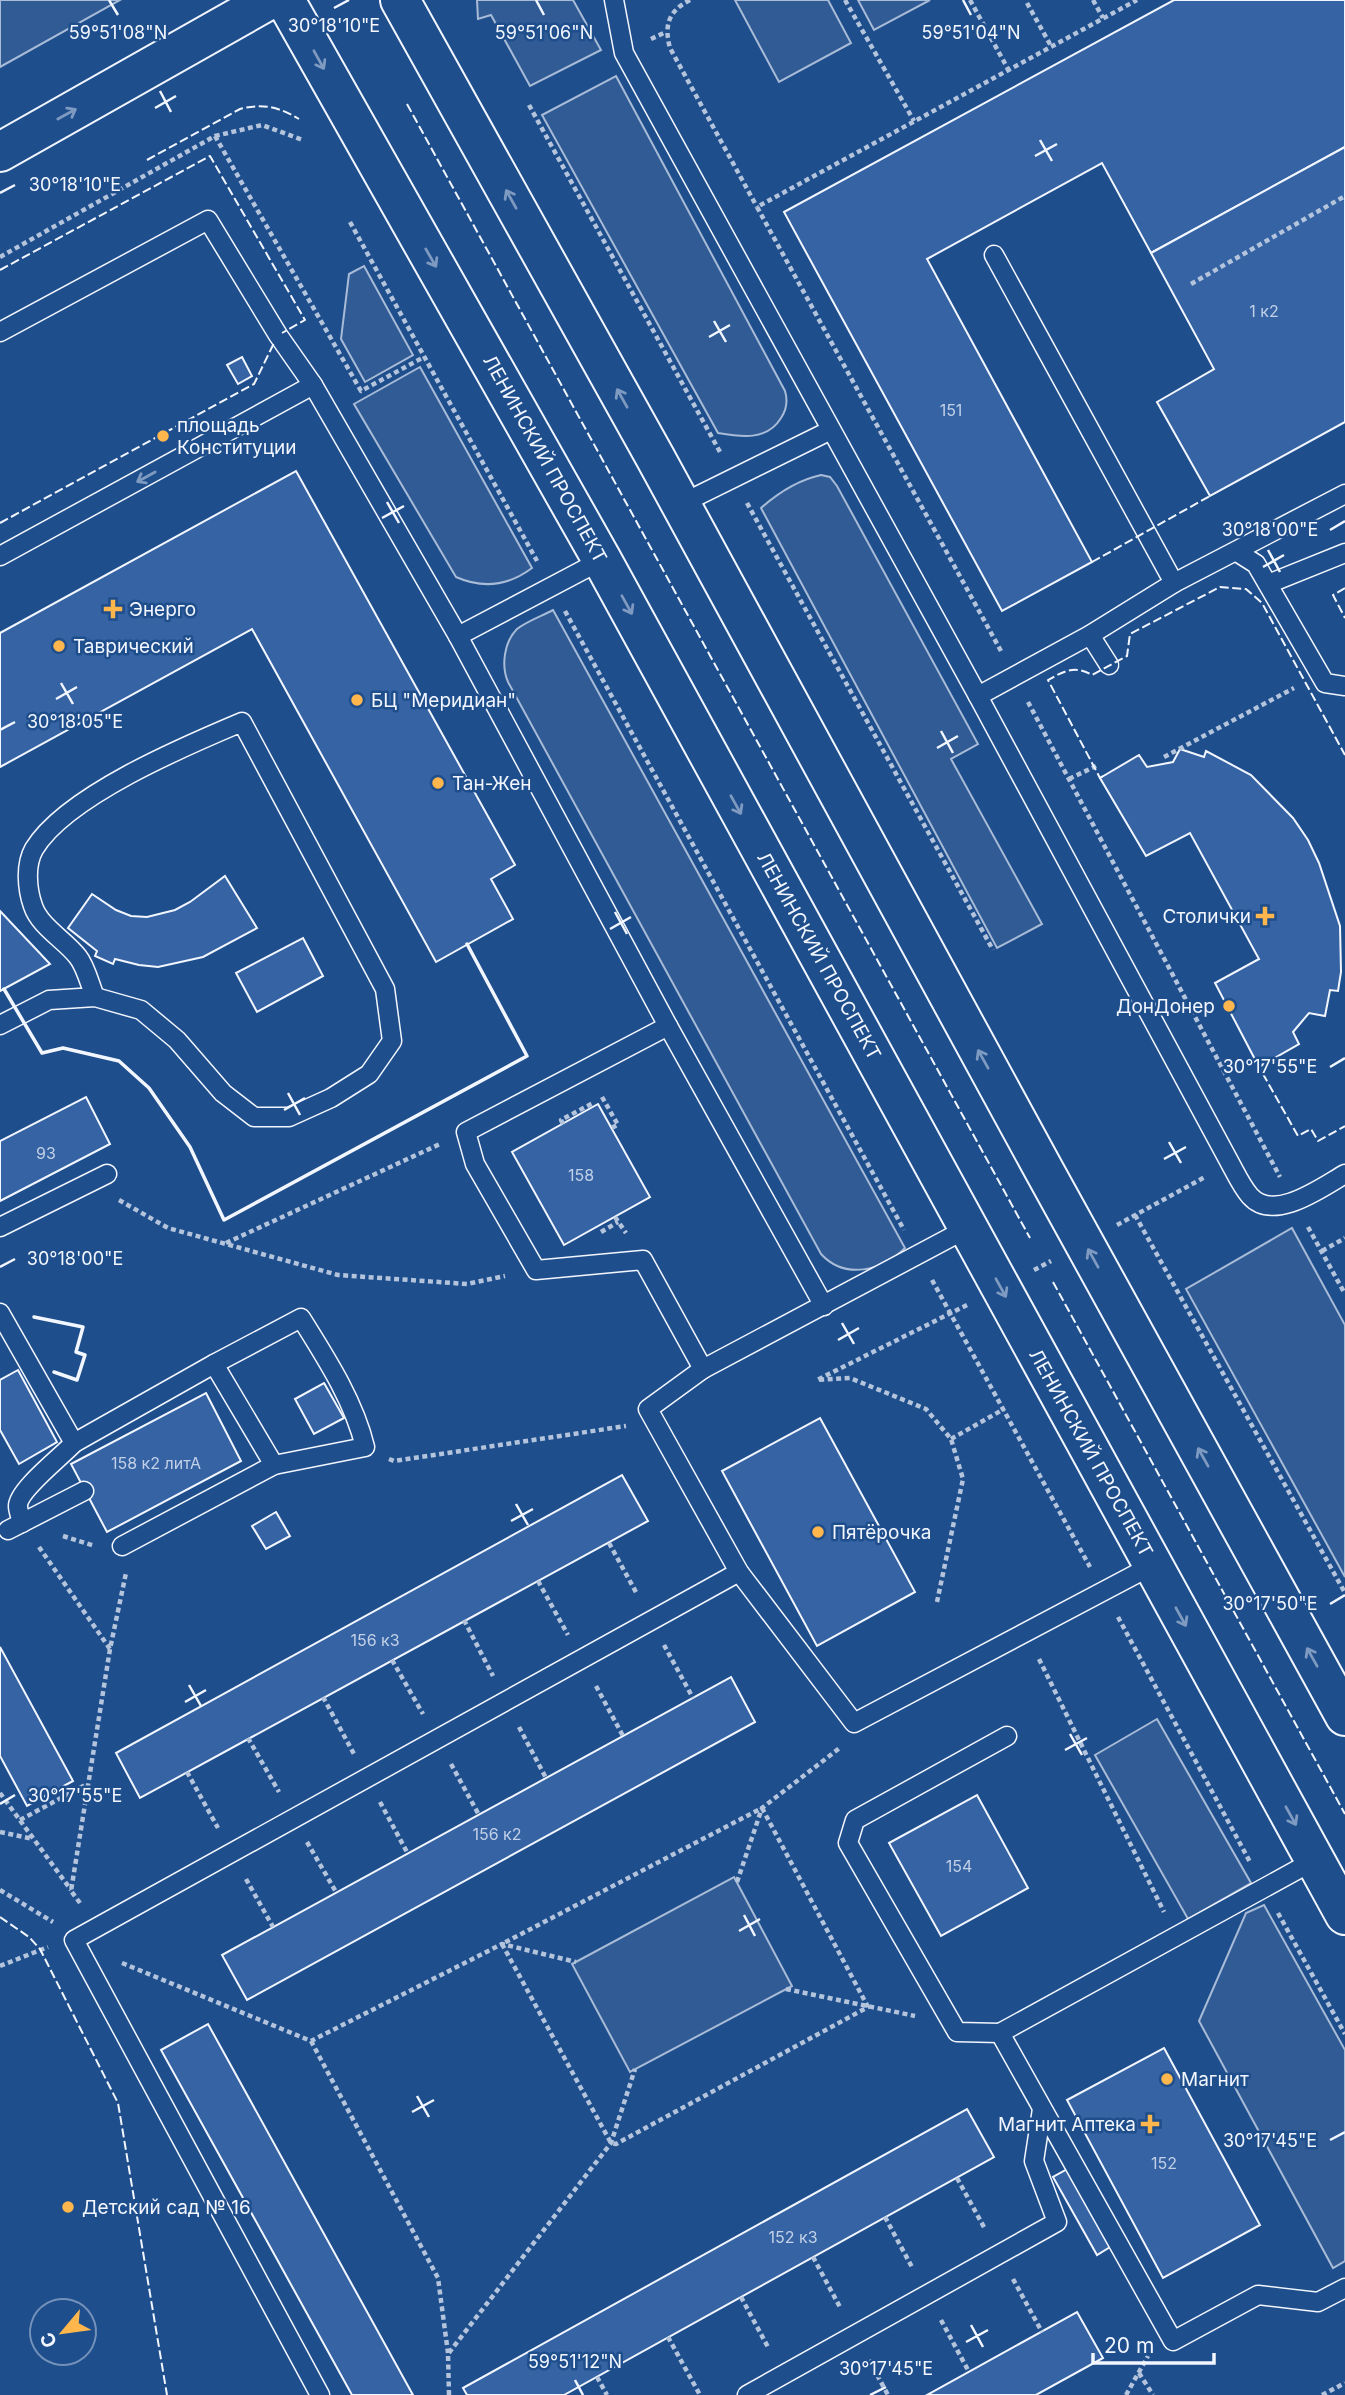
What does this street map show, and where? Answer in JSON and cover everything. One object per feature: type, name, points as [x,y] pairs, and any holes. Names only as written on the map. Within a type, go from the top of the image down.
[{"type":"main road","points":[[3,149],[269,0]]},
{"type":"main road","name":"ЛЕНИНСКИЙ ПРОСПЕКТ","points":[[285,0],[602,560],[1345,1915]]},
{"type":"main road","points":[[400,0],[681,504],[1345,1716]]},
{"type":"lane","points":[[614,0],[624,53],[1252,1199],[1272,1207],[1294,1203],[1345,1174]]},
{"type":"lane","points":[[0,332],[208,219],[272,325],[313,386],[458,636],[668,1027],[824,1306]]},
{"type":"lane","points":[[994,255],[1174,583]]},
{"type":"lane","points":[[0,556],[313,386]]},
{"type":"lane","points":[[681,504],[831,430]]},
{"type":"lane","points":[[978,696],[1090,635],[1174,583],[1345,494]]},
{"type":"lane","points":[[1237,552],[1256,564],[1325,683],[1345,685]]},
{"type":"lane","points":[[1268,584],[1345,552]]},
{"type":"lane","points":[[458,636],[602,560]]},
{"type":"lane","points":[[1090,635],[1109,666]]},
{"type":"lane","points":[[0,1025],[49,1000],[95,997],[141,1010],[177,1040],[223,1093],[254,1117],[289,1117],[331,1098],[369,1074],[392,1041],[384,989],[242,722],[169,753],[87,800],[50,830],[33,850],[27,880],[33,908],[52,932],[80,959],[95,997]]},
{"type":"lane","points":[[668,1027],[466,1132],[475,1164],[536,1270],[643,1260],[703,1369]]},
{"type":"lane","points":[[0,1227],[107,1174]]},
{"type":"lane","points":[[968,1228],[703,1369],[648,1409],[654,1421],[739,1572],[854,1723],[1153,1565]]},
{"type":"lane","points":[[0,1313],[74,1443]]},
{"type":"lane","points":[[15,1527],[18,1505],[25,1490],[74,1443],[300,1318],[322,1352],[359,1422],[365,1447],[274,1465],[122,1546]]},
{"type":"lane","points":[[214,1364],[274,1465]]},
{"type":"lane","points":[[15,1527],[84,1490]]},
{"type":"lane","points":[[320,2395],[74,1940],[739,1572]]},
{"type":"lane","points":[[1007,1737],[855,1820],[848,1843],[957,2032],[1000,2033],[1315,1860]]},
{"type":"lane","points":[[1000,2033],[1172,2341],[1258,2295],[1318,2302],[1345,2288]]},
{"type":"lane","points":[[747,2395],[1056,2222],[1034,2161],[1042,2109]]},
{"type":"path","points":[[690,0],[682,4],[669,20],[666,32],[670,48],[1014,677],[1345,1294]]},
{"type":"path","points":[[845,0],[914,121]]},
{"type":"path","points":[[970,0],[1008,69]]},
{"type":"path","points":[[1093,0],[1103,18]]},
{"type":"path","points":[[757,207],[1137,0]]},
{"type":"path","points":[[1027,3],[1051,46]]},
{"type":"path","points":[[529,105],[993,950]]},
{"type":"path","points":[[0,257],[215,136],[262,125],[303,140]]},
{"type":"path","points":[[215,136],[361,391],[424,357]]},
{"type":"path","points":[[1191,284],[1345,196]]},
{"type":"path","points":[[350,222],[536,558]]},
{"type":"path","points":[[565,612],[907,1236]]},
{"type":"path","points":[[1164,757],[1320,675]]},
{"type":"path","points":[[1069,779],[1096,766]]},
{"type":"path","points":[[602,1097],[618,1125],[611,1128]]},
{"type":"path","points":[[224,1244],[466,1132]]},
{"type":"path","points":[[1037,1269],[1230,1163]]},
{"type":"path","points":[[84,1186],[128,1204],[168,1228],[338,1275],[467,1284],[536,1270]]},
{"type":"path","points":[[1135,1215],[1345,1593]]},
{"type":"path","points":[[1322,1251],[1345,1238]]},
{"type":"path","points":[[951,1313],[1345,2035]]},
{"type":"path","points":[[937,1602],[963,1479],[951,1438],[926,1409],[850,1378],[817,1380],[943,1317]]},
{"type":"path","points":[[951,1438],[1004,1409]]},
{"type":"path","points":[[365,1447],[394,1461],[654,1421]]},
{"type":"path","points":[[15,1527],[102,1549]]},
{"type":"path","points":[[15,1527],[110,1649]]},
{"type":"path","points":[[71,1891],[110,1649],[126,1570]]},
{"type":"path","points":[[1027,1633],[1176,1936]]},
{"type":"path","points":[[311,2041],[762,1808],[846,1743],[854,1723]]},
{"type":"path","points":[[20,1820],[88,1784]]},
{"type":"path","points":[[0,1793],[84,1910],[74,1940],[102,1955],[311,2041],[438,2278],[448,2354],[449,2395]]},
{"type":"path","points":[[737,1882],[762,1808]]},
{"type":"path","points":[[762,1808],[868,2007]]},
{"type":"path","points":[[0,1832],[34,1839]]},
{"type":"path","points":[[0,1891],[58,1925]]},
{"type":"path","points":[[502,1944],[576,1962]]},
{"type":"path","points":[[502,1944],[611,2143]]},
{"type":"path","points":[[786,1989],[935,2020],[951,2020]]},
{"type":"path","points":[[611,2143],[616,2144],[868,2007]]},
{"type":"path","points":[[448,2354],[611,2143],[635,2069]]},
{"type":"path","points":[[741,2297],[783,2375]]},
{"type":"path","points":[[1126,2395],[1165,2325]]},
{"type":"path","points":[[668,2337],[700,2395]]},
{"type":"path","points":[[1139,2372],[1153,2395]]},
{"type":"path","points":[[597,2377],[607,2395]]},
{"type":"path","points":[[1322,2395],[1345,2383]]},
{"type":"shaded area","points":[[0,0],[120,0],[0,67]]},
{"type":"shaded area","points":[[477,0],[573,0],[601,50],[530,86],[491,15],[478,19]]},
{"type":"shaded area","points":[[735,0],[828,0],[851,43],[779,82]]},
{"type":"shaded area","points":[[858,0],[930,0],[874,30]]},
{"type":"shaded area","points":[[616,76],[785,391],[786,405],[783,415],[775,425],[761,434],[744,436],[718,433],[542,115]]},
{"type":"shaded area","points":[[364,266],[413,355],[365,382],[341,339],[349,274]]},
{"type":"shaded area","points":[[420,367],[532,568],[514,579],[486,584],[456,577],[354,404]]},
{"type":"shaded area","points":[[821,475],[830,477],[837,486],[978,744],[951,759],[1042,924],[997,948],[761,508],[789,488]]},
{"type":"shaded area","points":[[553,610],[905,1248],[886,1262],[875,1267],[852,1270],[831,1262],[821,1254],[508,682],[505,654],[513,634],[525,624]]},
{"type":"shaded area","points":[[1292,1228],[1345,1325],[1345,1577],[1186,1289]]},
{"type":"shaded area","points":[[1157,1719],[1251,1883],[1188,1919],[1095,1755]]},
{"type":"shaded area","points":[[734,1877],[792,1986],[630,2072],[572,1964]]},
{"type":"shaded area","points":[[1264,1905],[1345,2050],[1345,2261],[1333,2268],[1199,2021],[1246,1913]]},
{"type":"building","points":[[1174,0],[1345,0],[1345,147],[1151,253],[1102,163],[927,259],[1092,562],[1002,611],[784,212]]},
{"type":"building","points":[[1345,147],[1345,422],[1210,496],[1157,402],[1214,369],[1151,253]]},
{"type":"building","points":[[242,357],[252,376],[238,384],[227,365]]},
{"type":"building","name":"БЦ \"Меридиан\"","points":[[296,471],[515,865],[491,879],[513,919],[436,962],[252,629],[0,767],[0,633]]},
{"type":"building","points":[[1180,749],[1204,757],[1206,751],[1251,775],[1293,818],[1319,863],[1340,926],[1341,972],[1338,991],[1330,990],[1325,1016],[1309,1013],[1293,1032],[1299,1044],[1259,1067],[1215,983],[1259,959],[1190,833],[1146,856],[1100,778],[1139,755],[1147,767],[1173,762]]},
{"type":"building","points":[[225,876],[257,928],[203,957],[158,967],[115,959],[113,964],[95,956],[97,951],[68,928],[92,894],[116,910],[131,916],[147,917],[175,910]]},
{"type":"building","points":[[0,911],[50,964],[0,991]]},
{"type":"building","points":[[303,938],[323,976],[257,1012],[236,973]]},
{"type":"building","points":[[86,1097],[110,1144],[0,1201],[0,1141]]},
{"type":"building","points":[[598,1104],[650,1197],[564,1245],[512,1152]]},
{"type":"building","points":[[18,1370],[57,1442],[19,1464],[0,1430],[0,1380]]},
{"type":"building","points":[[324,1383],[344,1418],[314,1434],[295,1399]]},
{"type":"building","points":[[206,1393],[241,1461],[107,1532],[71,1464]]},
{"type":"building","name":"Пятёрочка","points":[[820,1418],[915,1592],[817,1646],[722,1471]]},
{"type":"building","points":[[622,1475],[648,1521],[140,1798],[116,1753]]},
{"type":"building","points":[[276,1512],[290,1536],[266,1549],[252,1526]]},
{"type":"building","points":[[0,1647],[73,1781],[27,1806],[0,1756]]},
{"type":"building","points":[[731,1677],[755,1722],[247,2000],[222,1955]]},
{"type":"building","points":[[977,1795],[1028,1888],[941,1936],[889,1843]]},
{"type":"building","points":[[208,2024],[413,2395],[352,2395],[161,2050]]},
{"type":"building","points":[[1164,2048],[1260,2225],[1163,2278],[1067,2100]]},
{"type":"building","points":[[967,2109],[994,2157],[564,2395],[467,2395],[463,2388]]},
{"type":"building","points":[[1071,2167],[1115,2244],[1097,2255],[1053,2177]]},
{"type":"building","points":[[1077,2312],[1103,2358],[1036,2395],[927,2395]]},
{"type":"fence","points":[[407,104],[1030,1238]]},
{"type":"fence","points":[[147,160],[240,109],[271,107],[299,119]]},
{"type":"fence","points":[[0,270],[210,156],[305,320],[282,333]]},
{"type":"fence","points":[[0,523],[254,384],[275,341]]},
{"type":"fence","points":[[1092,562],[1210,496]]},
{"type":"fence","points":[[1103,776],[1100,778],[1048,680],[1070,670],[1080,670],[1092,675],[1127,656],[1130,634],[1220,587],[1246,589],[1262,603],[1345,755]]},
{"type":"fence","points":[[1345,588],[1333,595],[1345,618]]},
{"type":"fence","points":[[1263,1064],[1259,1067],[1298,1136],[1311,1129],[1318,1141],[1345,1126]]},
{"type":"fence","points":[[1053,1282],[1345,1814]]},
{"type":"fence","points":[[0,1917],[29,1937],[40,1949],[118,2103],[167,2395]]},
{"type":"wall","points":[[4,989],[42,1053],[63,1048],[119,1061],[149,1088],[190,1147],[224,1220],[527,1056],[467,944]]},
{"type":"wall","points":[[34,1317],[83,1327],[76,1352],[85,1355],[77,1380],[54,1372]]},
{"type":"place","name":"площадь Конституции","points":[[163,436]]},
{"type":"place","name":"Энерго","points":[[113,609]]},
{"type":"place","name":"Таврический","points":[[59,646]]},
{"type":"place","name":"БЦ \"Меридиан\"","points":[[357,700]]},
{"type":"place","name":"Тан-Жен","points":[[438,783]]},
{"type":"place","name":"Столички","points":[[1265,916]]},
{"type":"place","name":"ДонДонер","points":[[1229,1006]]},
{"type":"place","name":"Пятёрочка","points":[[818,1532]]},
{"type":"place","name":"Магнит","points":[[1167,2079]]},
{"type":"place","name":"Магнит Аптека","points":[[1150,2124]]},
{"type":"place","name":"Детский сад № 16","points":[[68,2207]]}]
